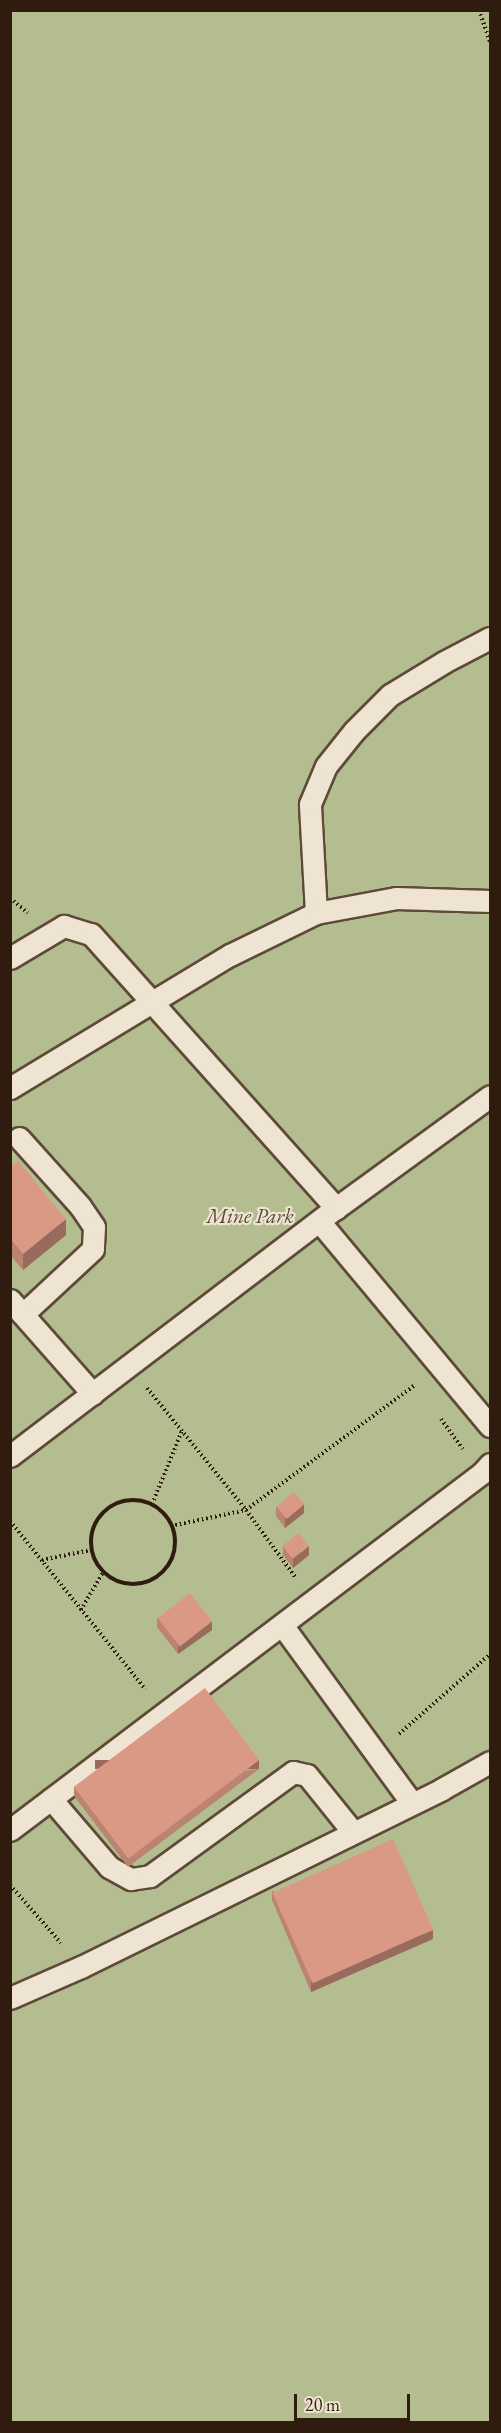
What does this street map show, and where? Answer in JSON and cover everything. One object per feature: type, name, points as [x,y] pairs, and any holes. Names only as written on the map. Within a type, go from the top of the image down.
[{"type":"lane","points":[[316,913],[310,804],[326,766],[354,732],[390,695],[444,662],[490,638]]},
{"type":"lane","points":[[10,1088],[230,954],[316,913],[396,898],[490,901]]},
{"type":"lane","points":[[10,958],[64,926],[91,934],[336,1208]]},
{"type":"lane","points":[[10,1456],[336,1208],[490,1096]]},
{"type":"lane","points":[[19,1138],[80,1206],[94,1227],[93,1250],[17,1307],[93,1394]]},
{"type":"lane","points":[[319,1221],[490,1426]]},
{"type":"lane","points":[[10,1830],[482,1473],[490,1464]]},
{"type":"lane","points":[[282,1624],[412,1803]]},
{"type":"lane","points":[[10,1998],[81,1967],[490,1762]]},
{"type":"lane","points":[[51,1799],[109,1867],[131,1879],[150,1876],[293,1772],[307,1775],[353,1832]]},
{"type":"path","points":[[479,10],[490,42]]},
{"type":"path","points":[[130,1366],[246,1510],[313,1600]]},
{"type":"path","points":[[171,1527],[246,1510],[415,1385]]},
{"type":"path","points":[[152,1504],[182,1431]]},
{"type":"path","points":[[130,1500],[152,1504],[168,1519],[174,1551],[170,1561],[155,1577],[145,1582],[123,1583],[103,1572],[91,1550],[92,1533],[97,1521],[109,1506],[130,1500]]},
{"type":"path","points":[[10,1521],[164,1713]]},
{"type":"path","points":[[42,1560],[91,1550]]},
{"type":"path","points":[[81,1610],[103,1572]]},
{"type":"path","points":[[375,1754],[490,1654]]},
{"type":"path","points":[[10,1885],[81,1967]]},
{"type":"green space","name":"Mine Park","points":[[11,11],[490,11],[490,2422],[11,2422]]},
{"type":"building","points":[[18,1161],[66,1219],[23,1254],[10,1238],[10,1167]]},
{"type":"building","points":[[294,1492],[304,1504],[287,1519],[276,1507]]},
{"type":"building","points":[[299,1533],[309,1546],[292,1559],[282,1546]]},
{"type":"building","points":[[190,1593],[212,1621],[180,1647],[158,1618]]},
{"type":"building","points":[[205,1688],[259,1760],[128,1859],[74,1787]]},
{"type":"building","points":[[393,1839],[433,1929],[313,1983],[272,1893]]}]
